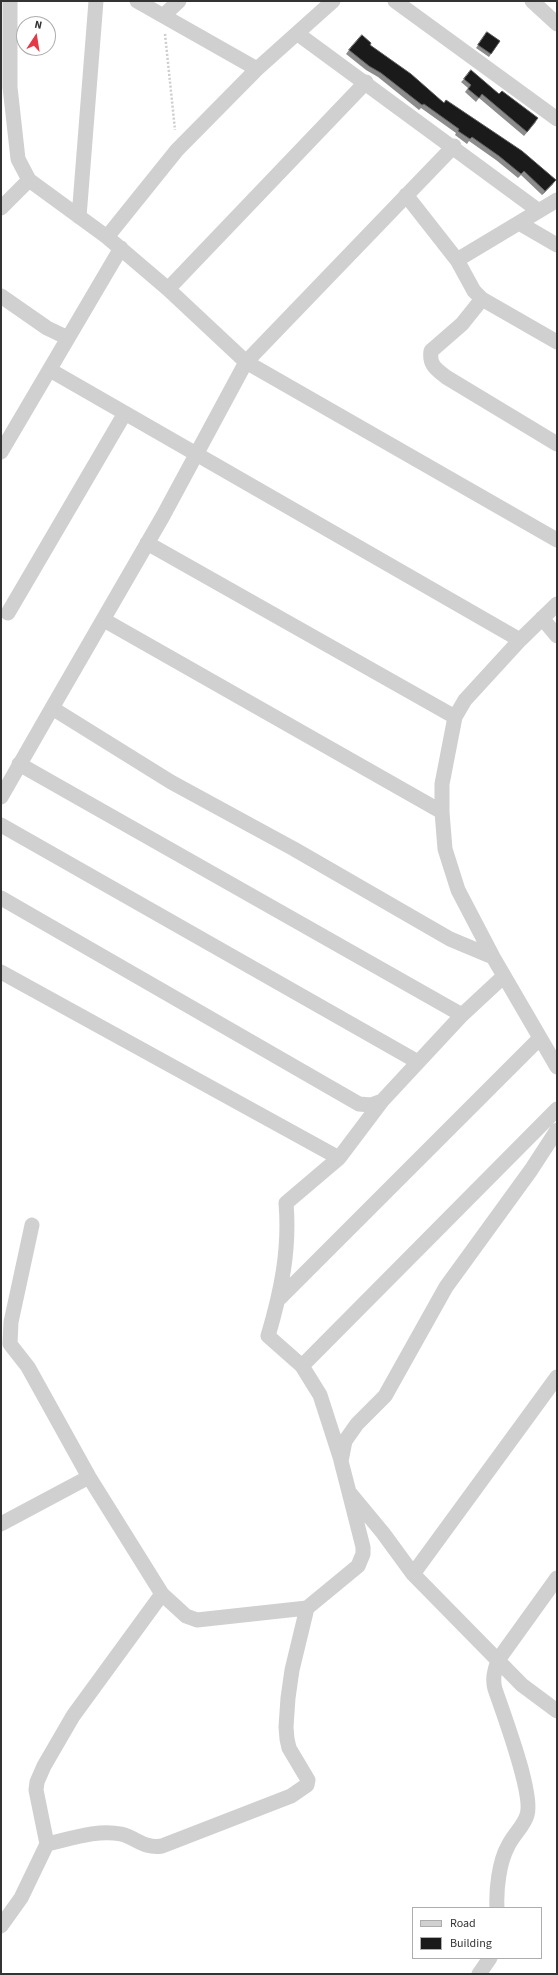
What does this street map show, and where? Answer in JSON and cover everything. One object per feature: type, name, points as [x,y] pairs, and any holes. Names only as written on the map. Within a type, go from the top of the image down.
[{"type":"street","points":[[10,1],[6,30],[6,89],[18,159],[29,180],[121,248],[168,289],[246,362],[557,540]]},
{"type":"street","points":[[79,217],[96,1]]},
{"type":"street","points":[[137,1],[164,15],[257,70]]},
{"type":"street","points":[[164,15],[179,1]]},
{"type":"street","points":[[107,237],[177,150],[257,70],[333,1]]},
{"type":"street","points":[[394,1],[557,119]]},
{"type":"street","points":[[532,1],[557,24]]},
{"type":"street","points":[[298,34],[454,146],[539,211]]},
{"type":"street","points":[[168,289],[366,82]]},
{"type":"street","points":[[1,797],[148,543],[246,362],[454,146]]},
{"type":"street","points":[[1,208],[29,180]]},
{"type":"street","points":[[406,195],[457,260],[474,291],[482,299],[557,342]]},
{"type":"street","points":[[457,260],[557,200]]},
{"type":"street","points":[[520,223],[557,245]]},
{"type":"street","points":[[1,452],[121,248]]},
{"type":"street","points":[[1,296],[47,328],[68,338]]},
{"type":"street","points":[[482,299],[462,324],[431,351],[430,359],[433,366],[446,377],[557,444]]},
{"type":"street","points":[[50,370],[520,640]]},
{"type":"street","points":[[8,613],[124,413]]},
{"type":"street","points":[[148,543],[455,717]]},
{"type":"street","points":[[557,604],[520,640],[465,700],[455,717],[442,784],[444,849],[458,890],[493,958],[557,1067]]},
{"type":"street","points":[[542,618],[557,636]]},
{"type":"street","points":[[104,620],[442,812]]},
{"type":"street","points":[[52,708],[171,782],[294,849],[450,939],[493,958]]},
{"type":"street","points":[[19,764],[462,1015]]},
{"type":"street","points":[[1,825],[418,1062]]},
{"type":"street","points":[[1,898],[359,1104],[371,1105],[382,1101]]},
{"type":"street","points":[[1,972],[339,1158]]},
{"type":"street","points":[[32,1225],[11,1322],[10,1344],[28,1368],[89,1476],[162,1594],[186,1616],[197,1620],[307,1608],[358,1566],[362,1560],[362,1547],[341,1461],[320,1395],[302,1366],[268,1336],[280,1298],[288,1232],[286,1204],[339,1158],[382,1101],[462,1015],[504,976]]},
{"type":"street","points":[[280,1298],[540,1038]]},
{"type":"street","points":[[302,1366],[557,1109]]},
{"type":"street","points":[[341,1461],[345,1441],[357,1424],[385,1396],[446,1287],[531,1170],[552,1145],[557,1130]]},
{"type":"street","points":[[413,1574],[557,1377]]},
{"type":"street","points":[[1,1524],[89,1476]]},
{"type":"street","points":[[349,1492],[383,1533],[413,1574],[522,1685],[557,1711]]},
{"type":"street","points":[[497,1907],[502,1859],[511,1841],[525,1821],[528,1813],[528,1802],[525,1784],[493,1681],[498,1660],[557,1578]]},
{"type":"street","points":[[1,1926],[21,1898],[47,1844],[36,1790],[37,1782],[44,1766],[73,1716],[162,1594]]},
{"type":"street","points":[[47,1844],[84,1835],[107,1833],[132,1838],[152,1848],[162,1846],[291,1796],[304,1788],[308,1780],[289,1748],[286,1727],[292,1670],[307,1608]]},
{"type":"street","points":[[479,1974],[489,1959]]},
{"type":"path","points":[[164,15],[177,150]]},
{"type":"building","points":[[487,32],[500,41],[491,54],[478,45]]},
{"type":"building","points":[[362,35],[371,43],[370,45],[411,74],[444,103],[446,100],[522,151],[556,180],[545,191],[524,171],[521,174],[499,156],[472,137],[470,139],[458,131],[459,129],[424,104],[422,105],[381,73],[369,66],[349,50]]},
{"type":"building","points":[[471,70],[499,94],[502,91],[538,118],[527,132],[482,94],[479,98],[468,89],[471,85],[464,79]]}]
